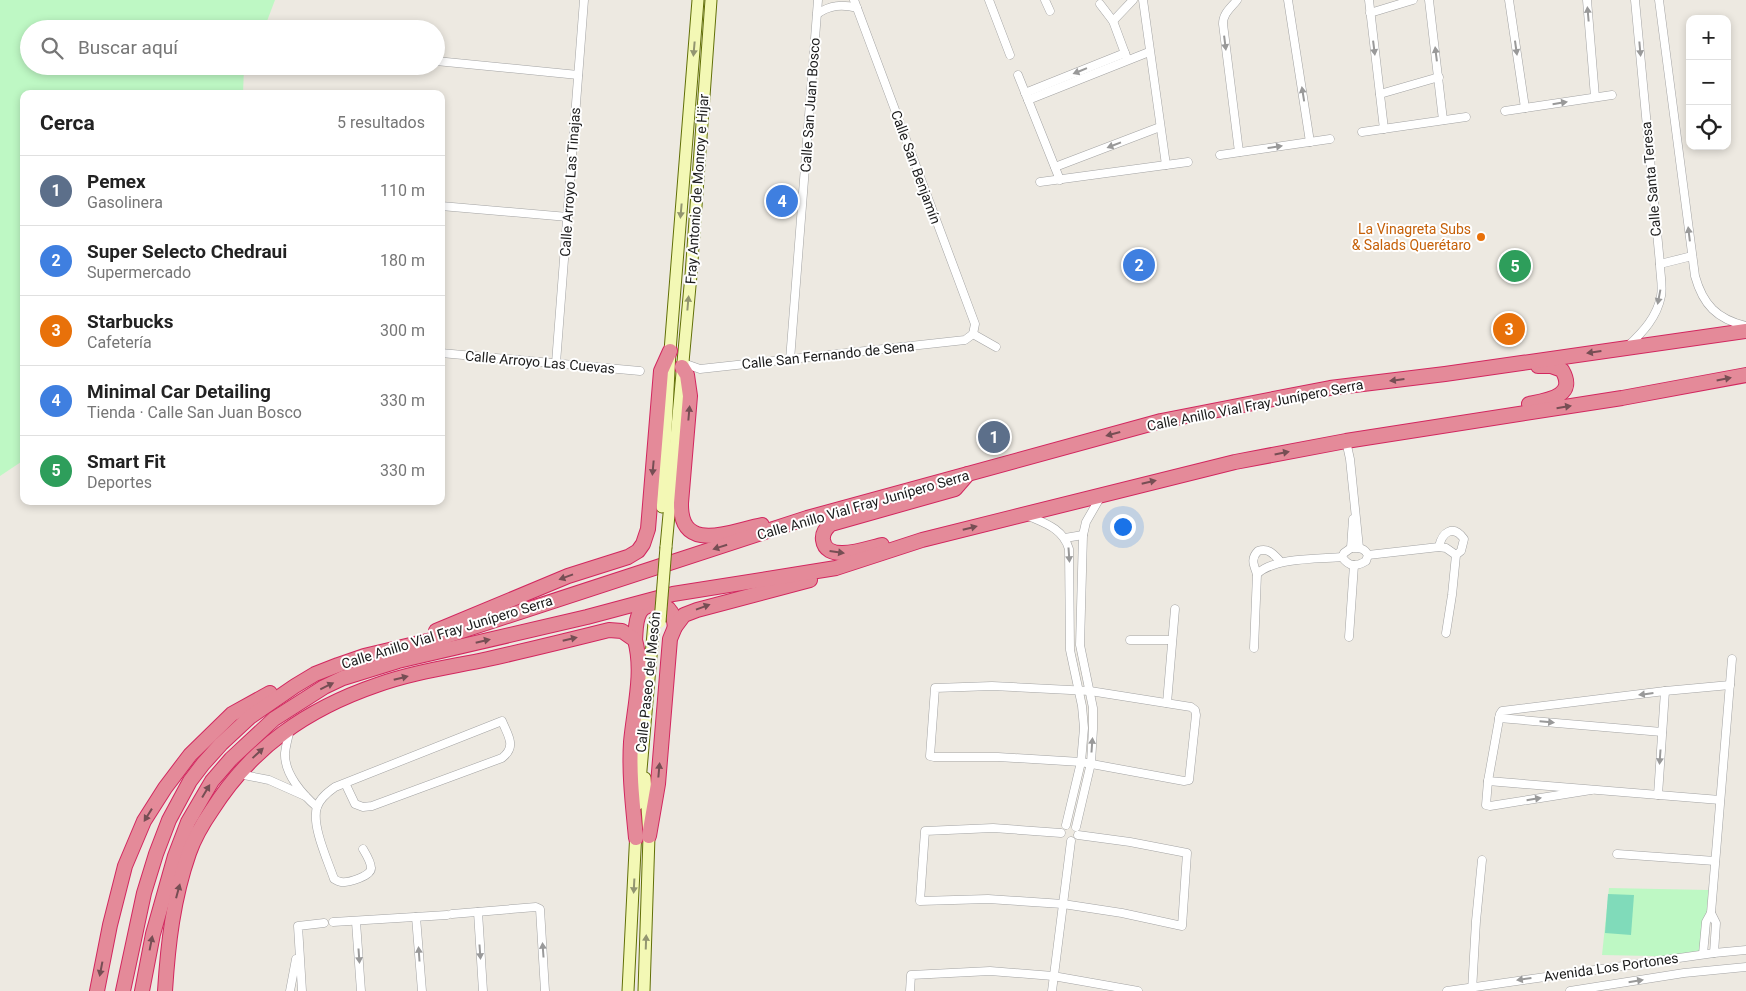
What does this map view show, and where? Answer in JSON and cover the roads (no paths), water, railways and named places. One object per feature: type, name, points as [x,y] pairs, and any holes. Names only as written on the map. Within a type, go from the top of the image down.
[{"type":"highway","name":"Calle Anillo Vial Fray Junípero Serra","points":[[123,991],[144,893],[169,820],[179,799],[202,764],[235,731],[276,698],[315,674],[338,664],[440,638],[807,518],[1160,421],[1330,388],[1445,374],[1746,331]]},
{"type":"highway","points":[[385,651],[568,576],[628,557],[638,551],[643,544],[648,529],[662,371],[670,351]]},
{"type":"highway","points":[[1445,374],[1489,374],[1539,366],[1551,366],[1562,370],[1567,381],[1565,390],[1553,398],[1541,402],[1471,413],[1452,424]]},
{"type":"highway","points":[[678,370],[687,375],[690,396],[681,502],[682,519],[687,528],[697,534],[714,536],[751,527],[807,518]]},
{"type":"highway","name":"Calle Anillo Vial Fray Junípero Serra","points":[[142,991],[164,891],[188,822],[212,781],[231,759],[274,719],[324,687],[360,673],[398,661],[587,617],[673,594],[836,568],[922,540],[1235,462],[1346,441],[1622,398],[1746,375]]},
{"type":"highway","points":[[922,540],[898,541],[845,553],[828,551],[823,539],[826,529],[831,524],[955,489],[968,474]]},
{"type":"highway","points":[[643,837],[658,784],[670,639],[675,627],[684,615],[697,610],[809,581],[836,568]]},
{"type":"highway","points":[[643,837],[630,776],[631,744],[639,662],[635,640],[636,623],[641,611],[648,606],[658,605],[667,608],[672,613],[675,627]]},
{"type":"highway","points":[[487,659],[587,617]]},
{"type":"highway","points":[[165,991],[169,934],[177,894],[189,852],[210,812],[237,774],[261,750],[290,728],[322,708],[378,684],[609,630],[622,631],[635,640]]},
{"type":"highway","points":[[97,991],[110,925],[125,866],[144,821],[165,788],[190,755],[232,714],[278,689],[315,674]]},
{"type":"main road","points":[[698,3],[711,4]]},
{"type":"main road","name":"Fray Antonio de Monroy e Hijar","points":[[678,370],[670,351],[698,3]]},
{"type":"main road","name":"Fray Antonio de Monroy e Hijar","points":[[678,370],[711,4]]},
{"type":"main road","name":"Calle Paseo del Mesón","points":[[644,991],[643,837],[639,774],[657,622],[678,370]]},
{"type":"main road","name":"Calle Paseo del Mesón","points":[[628,991],[643,837]]},
{"type":"street","name":"Calle Arroyo Las Tinajas","points":[[556,363],[584,0]]},
{"type":"street","name":"Calle San Juan Bosco","points":[[790,360],[818,0]]},
{"type":"street","points":[[989,0],[1010,55]]},
{"type":"street","points":[[1046,0],[1050,11]]},
{"type":"street","points":[[1113,21],[1133,0]]},
{"type":"street","points":[[1143,0],[1166,165]]},
{"type":"street","points":[[1237,0],[1226,12],[1223,24],[1239,152]]},
{"type":"street","points":[[1288,0],[1310,142]]},
{"type":"street","points":[[1368,0],[1384,129]]},
{"type":"street","points":[[1370,13],[1413,0]]},
{"type":"street","points":[[1428,0],[1444,120]]},
{"type":"street","points":[[1509,0],[1525,108]]},
{"type":"street","points":[[1587,0],[1595,97]]},
{"type":"street","name":"Calle Santa Teresa","points":[[1627,347],[1646,329],[1656,312],[1661,295],[1660,264],[1635,0]]},
{"type":"street","name":"Calle Santa Teresa","points":[[1659,0],[1692,256],[1699,288],[1708,305],[1720,316],[1731,323],[1746,326]]},
{"type":"street","points":[[817,14],[825,8],[856,4]]},
{"type":"street","name":"Calle San Benjamín","points":[[856,4],[974,324],[973,334]]},
{"type":"street","points":[[1100,4],[1113,21],[1126,57]]},
{"type":"street","points":[[1027,96],[1126,57],[1149,52]]},
{"type":"street","points":[[445,62],[578,75]]},
{"type":"street","points":[[1018,75],[1060,180]]},
{"type":"street","points":[[1380,94],[1438,77]]},
{"type":"street","points":[[1505,112],[1612,95]]},
{"type":"street","points":[[1362,132],[1466,117]]},
{"type":"street","points":[[1056,167],[1160,128]]},
{"type":"street","points":[[1220,155],[1330,139]]},
{"type":"street","points":[[1040,182],[1188,162]]},
{"type":"street","points":[[445,206],[568,216]]},
{"type":"street","points":[[1660,264],[1692,256]]},
{"type":"street","points":[[973,334],[996,347]]},
{"type":"street","name":"Calle San Fernando de Sena","points":[[678,370],[790,360],[965,340],[973,334]]},
{"type":"street","name":"Calle Arroyo Las Cuevas","points":[[445,353],[640,371]]},
{"type":"street","points":[[1346,441],[1350,459],[1355,544]]},
{"type":"street","points":[[1078,835],[1076,826],[1091,763],[1093,708],[1080,644],[1083,535],[1086,522],[1102,494]]},
{"type":"street","points":[[1024,514],[1052,526],[1065,538],[1069,549],[1070,644],[1082,706],[1084,728],[1081,762],[1066,825],[1062,829],[1061,834]]},
{"type":"street","points":[[1439,547],[1443,535],[1449,532],[1454,531],[1460,534],[1464,540],[1461,551],[1456,555],[1446,633]]},
{"type":"street","points":[[1065,538],[1083,535]]},
{"type":"street","points":[[1355,544],[1366,551],[1368,555]]},
{"type":"street","points":[[1342,557],[1355,544]]},
{"type":"street","points":[[1368,555],[1439,547],[1446,548],[1456,555]]},
{"type":"street","points":[[1254,648],[1257,574],[1252,560],[1256,553],[1261,550],[1271,552],[1281,562]]},
{"type":"street","points":[[1342,557],[1346,562],[1354,565],[1366,561],[1368,555]]},
{"type":"street","points":[[1257,574],[1267,566],[1281,562],[1342,557]]},
{"type":"street","points":[[1349,637],[1354,565]]},
{"type":"street","points":[[1071,600],[1080,600]]},
{"type":"street","points":[[1167,703],[1174,608]]},
{"type":"street","points":[[1130,640],[1172,640]]},
{"type":"street","points":[[1703,954],[1706,922],[1711,913],[1732,659]]},
{"type":"street","points":[[1591,790],[1490,806],[1486,805],[1488,781],[1499,718],[1502,711],[1730,685]]},
{"type":"street","points":[[992,686],[1090,691],[1191,707],[1195,710],[1189,780],[1184,781],[1081,762],[998,757],[934,758],[930,756],[935,688],[992,686]]},
{"type":"street","points":[[1658,795],[1665,691]]},
{"type":"street","points":[[1499,718],[1662,732]]},
{"type":"street","points":[[345,783],[355,804],[363,807],[372,806],[502,758],[509,752],[511,745],[502,720],[345,783],[326,794],[317,807],[316,823],[334,879],[340,882],[349,881],[371,871],[363,849]]},
{"type":"street","points":[[290,728],[285,754],[286,763],[305,796],[317,807]]},
{"type":"street","points":[[237,774],[269,780],[305,796]]},
{"type":"street","points":[[1488,781],[1720,800]]},
{"type":"street","points":[[1066,825],[1076,826]]},
{"type":"street","points":[[1071,841],[1063,838],[1061,834],[993,828],[925,831],[920,901],[988,899],[1063,904],[1122,913],[1182,926],[1187,853],[1130,842],[1078,835]]},
{"type":"street","points":[[1052,991],[1071,841],[1078,835]]},
{"type":"street","points":[[1617,854],[1716,861]]},
{"type":"street","points":[[1472,989],[1482,860]]},
{"type":"street","points":[[333,922],[356,922],[536,907],[540,909],[545,991]]},
{"type":"street","points":[[478,912],[483,991]]},
{"type":"street","points":[[1711,913],[1716,924],[1714,953]]},
{"type":"street","points":[[416,917],[422,991]]},
{"type":"street","points":[[356,922],[361,991]]},
{"type":"street","points":[[302,991],[298,926],[324,923]]},
{"type":"street","points":[[290,991],[298,949]]},
{"type":"street","name":"Avenida Los Portones","points":[[1447,991],[1472,989],[1703,954],[1746,950]]},
{"type":"street","points":[[1683,957],[1684,973]]},
{"type":"street","points":[[1742,968],[1746,974]]},
{"type":"street","name":"Avenida Los Portones","points":[[1570,991],[1684,973],[1742,968]]},
{"type":"street","points":[[910,991],[912,974],[990,971],[1053,976],[1138,991]]},
{"type":"place","name":"Minimal Car Detailing","points":[[782,201]]},
{"type":"place","name":"La Vinagreta Subs & Salads Querétaro","points":[[1481,237]]},
{"type":"place","name":"Super Selecto Chedraui","points":[[1139,265]]},
{"type":"place","name":"Smart Fit","points":[[1515,266]]},
{"type":"place","name":"Starbucks","points":[[1509,329]]},
{"type":"place","name":"Pemex","points":[[994,437]]}]
